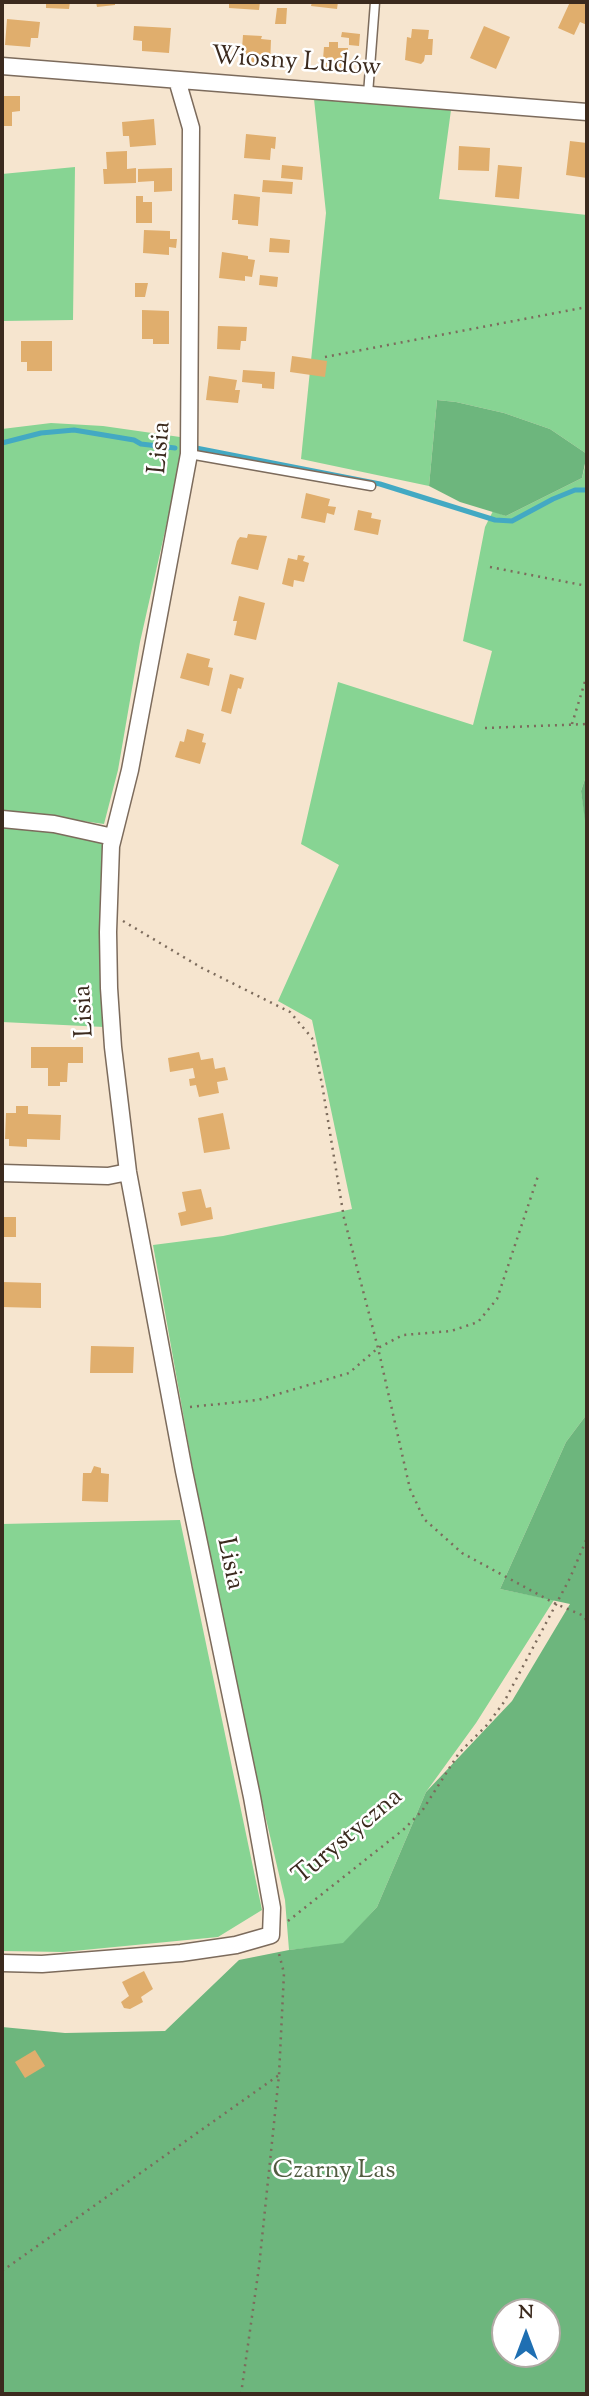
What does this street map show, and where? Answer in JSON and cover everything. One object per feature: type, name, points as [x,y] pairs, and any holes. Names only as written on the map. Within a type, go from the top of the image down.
[{"type":"street","name":"Wiosny Ludów","points":[[2,66],[587,111]]},
{"type":"street","name":"Lisia","points":[[177,80],[191,128],[189,454],[130,770],[113,837],[108,913],[111,1021],[128,1172],[172,1408],[252,1797],[272,1908],[271,1936]]},
{"type":"street","points":[[2,819],[54,824],[113,837]]},
{"type":"street","points":[[2,1173],[108,1176],[128,1172]]},
{"type":"street","points":[[2,1963],[42,1964],[181,1952],[236,1945],[271,1936]]},
{"type":"lane","points":[[368,94],[375,2]]},
{"type":"lane","points":[[189,454],[371,486]]},
{"type":"path","points":[[325,357],[587,307]]},
{"type":"path","points":[[490,566],[587,586]]},
{"type":"path","points":[[572,724],[587,675]]},
{"type":"path","points":[[485,728],[587,724]]},
{"type":"path","points":[[108,913],[202,968],[290,1012],[312,1038],[344,1218],[378,1348],[410,1489],[424,1519],[462,1553],[556,1604],[584,1616],[587,1622]]},
{"type":"path","points":[[172,1408],[258,1400],[349,1373],[378,1348],[403,1335],[451,1331],[478,1322],[497,1299],[539,1173]]},
{"type":"path","name":"Turystyczna","points":[[271,1936],[332,1884],[395,1837],[422,1811],[459,1753],[487,1725],[504,1702],[556,1604],[587,1538]]},
{"type":"path","points":[[241,2394],[259,2267],[279,2075],[284,1973],[281,1956],[271,1936]]},
{"type":"path","points":[[2,2271],[279,2075]]},
{"type":"green space","points":[[314,99],[451,110],[439,199],[587,215],[587,454],[550,429],[504,413],[437,400],[429,486],[301,459],[326,213]]},
{"type":"green space","points":[[75,167],[73,320],[2,321],[2,174]]},
{"type":"green space","points":[[437,400],[504,413],[550,429],[587,454],[582,478],[506,516],[460,502],[429,486]]},
{"type":"green space","points":[[51,423],[103,426],[180,437],[181,460],[140,642],[118,770],[104,824],[2,810],[2,429]]},
{"type":"green space","points":[[587,458],[587,773],[581,791],[587,829],[587,1414],[566,1442],[500,1589],[554,1600],[476,1723],[426,1792],[377,1907],[343,1944],[289,1950],[285,1900],[221,1627],[153,1245],[223,1236],[352,1209],[312,1020],[278,1001],[339,865],[301,844],[338,682],[473,725],[492,651],[463,641],[485,527],[493,511],[506,516],[582,478]]},
{"type":"green space","points":[[587,773],[587,835],[581,791]]},
{"type":"green space","points":[[2,822],[101,841],[104,844],[104,959],[100,961],[104,1027],[2,1022]]},
{"type":"green space","name":"Czarny Las","points":[[587,1414],[587,2394],[2,2394],[2,2027],[65,2033],[165,2031],[239,1960],[343,1943],[377,1907],[426,1792],[512,1701],[570,1604],[500,1589],[566,1442]]},
{"type":"green space","points":[[180,1520],[262,1910],[218,1937],[63,1952],[2,1951],[2,1524]]},
{"type":"building","points":[[46,2],[70,2],[69,9],[46,8]]},
{"type":"building","points":[[96,2],[115,2],[115,5],[97,7]]},
{"type":"building","points":[[229,2],[260,2],[259,10],[229,8]]},
{"type":"building","points":[[312,2],[338,2],[337,9],[311,6]]},
{"type":"building","points":[[570,2],[587,2],[587,25],[580,22],[574,35],[558,28]]},
{"type":"building","points":[[277,8],[287,8],[286,24],[275,24]]},
{"type":"building","points":[[7,19],[40,22],[38,38],[31,38],[30,47],[5,45]]},
{"type":"building","points":[[134,26],[171,28],[169,53],[142,51],[142,41],[133,40]]},
{"type":"building","points":[[484,26],[510,37],[496,69],[470,58]]},
{"type":"building","points":[[412,29],[429,30],[428,39],[433,39],[432,55],[425,55],[421,64],[405,60],[407,37],[411,38]]},
{"type":"building","points":[[342,32],[360,34],[359,46],[349,45],[349,38],[341,37]]},
{"type":"building","points":[[243,35],[262,36],[261,39],[271,40],[270,65],[241,63]]},
{"type":"building","points":[[329,42],[338,42],[338,48],[348,48],[347,73],[322,71],[324,47],[329,47]]},
{"type":"building","points":[[2,96],[20,96],[20,111],[12,112],[12,126],[2,126]]},
{"type":"building","points":[[154,119],[156,145],[130,147],[129,136],[123,136],[122,122]]},
{"type":"building","points":[[246,134],[276,137],[270,160],[244,158]]},
{"type":"building","points":[[570,141],[587,143],[587,178],[566,175]]},
{"type":"building","points":[[459,146],[490,148],[489,171],[458,170]]},
{"type":"building","points":[[127,151],[127,169],[136,168],[136,183],[104,184],[106,152]]},
{"type":"building","points":[[282,165],[303,167],[302,180],[281,178]]},
{"type":"building","points":[[498,165],[522,167],[519,199],[495,197]]},
{"type":"building","points":[[172,168],[172,191],[154,192],[154,181],[138,182],[138,169]]},
{"type":"building","points":[[263,180],[293,182],[292,194],[262,192]]},
{"type":"building","points":[[234,194],[260,197],[258,226],[238,224],[238,220],[232,220]]},
{"type":"building","points":[[136,196],[143,196],[143,202],[152,202],[152,223],[136,223]]},
{"type":"building","points":[[144,230],[170,231],[170,239],[177,239],[176,248],[169,247],[169,255],[143,253]]},
{"type":"building","points":[[270,238],[290,240],[289,253],[269,252]]},
{"type":"building","points":[[222,252],[248,256],[248,259],[255,260],[252,277],[245,276],[245,281],[219,278]]},
{"type":"building","points":[[260,275],[278,277],[277,287],[259,285]]},
{"type":"building","points":[[135,283],[148,283],[145,297],[135,297]]},
{"type":"building","points":[[142,310],[169,311],[169,344],[153,344],[153,339],[142,339]]},
{"type":"building","points":[[218,326],[247,327],[246,341],[241,341],[240,350],[217,349]]},
{"type":"building","points":[[21,341],[52,341],[52,371],[27,371],[27,362],[21,362]]},
{"type":"building","points":[[292,356],[327,361],[325,377],[290,372]]},
{"type":"building","points":[[243,370],[275,372],[274,389],[262,388],[262,384],[242,382]]},
{"type":"building","points":[[209,376],[237,380],[235,390],[240,390],[238,403],[206,400]]},
{"type":"building","points":[[306,493],[330,499],[328,506],[336,507],[334,515],[327,513],[325,523],[301,518]]},
{"type":"building","points":[[358,510],[372,513],[371,518],[381,520],[378,535],[354,530]]},
{"type":"building","points":[[248,534],[267,536],[258,570],[231,564],[237,541],[240,537],[247,538]]},
{"type":"building","points":[[298,555],[305,556],[303,561],[309,563],[304,582],[294,580],[293,587],[282,584],[288,558],[297,560]]},
{"type":"building","points":[[239,596],[265,603],[256,640],[234,635],[237,621],[233,621]]},
{"type":"building","points":[[187,653],[210,659],[208,667],[213,668],[209,686],[180,678]]},
{"type":"building","points":[[230,674],[244,678],[241,689],[238,688],[231,714],[221,711]]},
{"type":"building","points":[[187,729],[204,734],[202,742],[206,743],[200,764],[175,757],[180,741],[184,742]]},
{"type":"building","points":[[31,1047],[83,1047],[83,1063],[68,1063],[67,1082],[60,1082],[60,1086],[48,1086],[48,1068],[31,1068]]},
{"type":"building","points":[[199,1052],[201,1060],[213,1058],[215,1069],[225,1067],[228,1080],[217,1082],[219,1093],[199,1097],[196,1085],[190,1086],[189,1079],[195,1078],[193,1068],[170,1072],[168,1058]]},
{"type":"building","points":[[16,1106],[28,1106],[28,1114],[61,1115],[60,1140],[27,1139],[27,1147],[9,1146],[9,1139],[5,1139],[6,1113],[16,1113]]},
{"type":"building","points":[[223,1113],[230,1149],[204,1153],[198,1118]]},
{"type":"building","points":[[201,1189],[206,1208],[211,1207],[213,1219],[181,1226],[178,1213],[186,1211],[182,1192]]},
{"type":"building","points":[[2,1217],[16,1217],[16,1237],[2,1237]]},
{"type":"building","points":[[2,1282],[41,1283],[41,1308],[2,1307]]},
{"type":"building","points":[[91,1346],[134,1347],[133,1373],[90,1373]]},
{"type":"building","points":[[94,1466],[101,1468],[101,1473],[109,1474],[108,1502],[82,1501],[83,1473],[91,1473]]},
{"type":"building","points":[[144,1971],[153,1989],[141,1997],[143,2002],[130,2009],[124,2008],[121,2002],[129,1996],[122,1982]]},
{"type":"building","points":[[35,2050],[45,2066],[25,2078],[15,2062]]},
{"type":"waterway","points":[[2,443],[41,433],[74,430],[175,448]]},
{"type":"waterway","points":[[196,448],[380,484],[495,520],[512,521],[553,499],[575,490],[587,490]]}]
